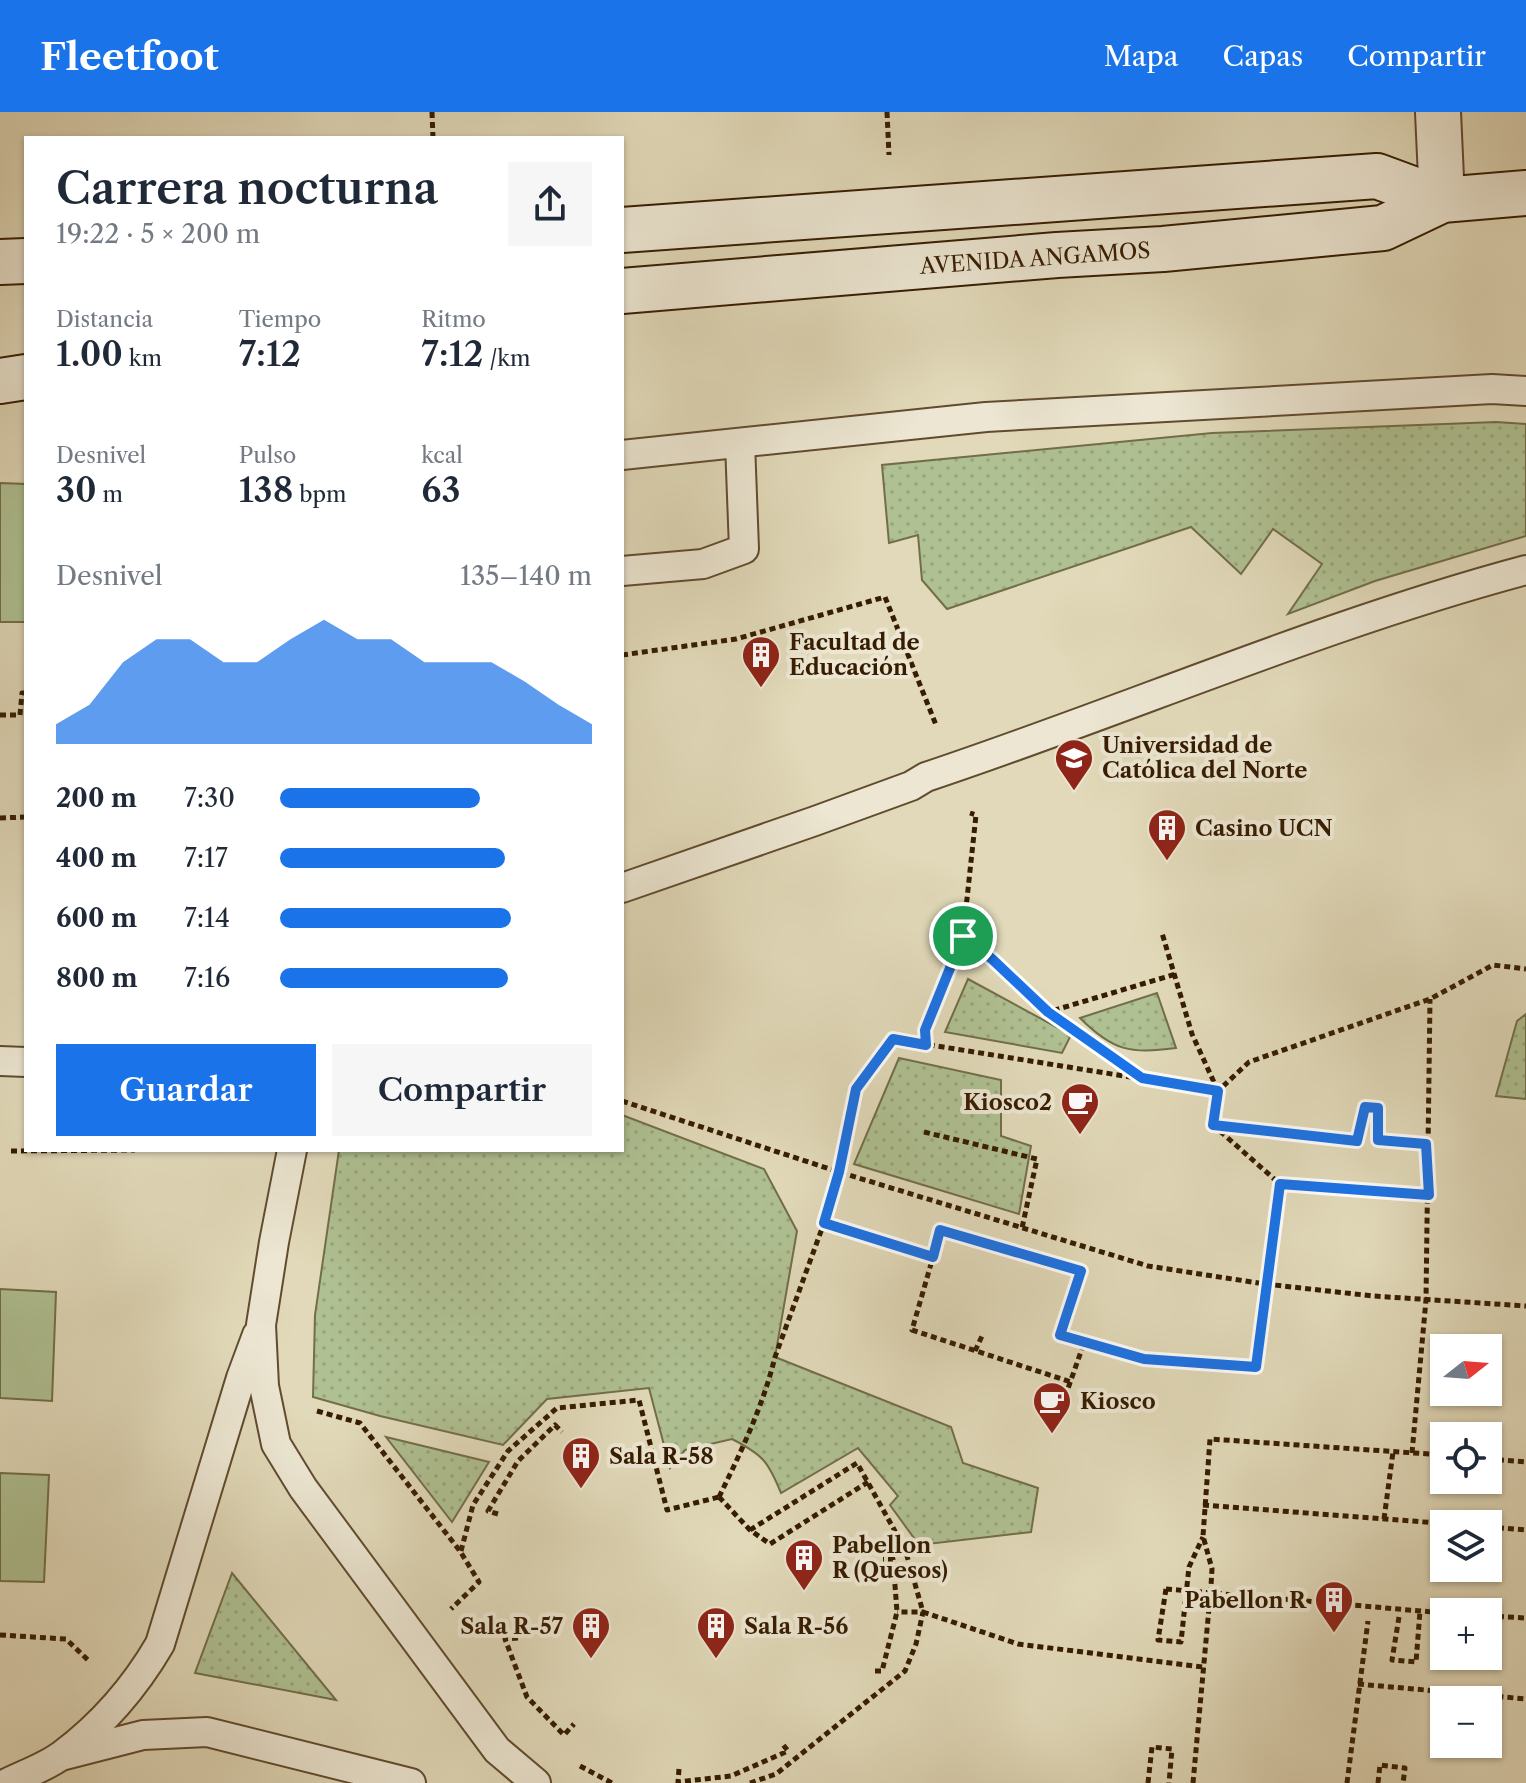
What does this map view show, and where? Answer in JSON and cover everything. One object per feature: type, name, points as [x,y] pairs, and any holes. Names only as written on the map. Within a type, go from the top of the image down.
[{"type":"main road","points":[[1438,112],[1442,200]]},
{"type":"main road","name":"AVENIDA ANGAMOS","points":[[624,230],[1377,176],[1442,200]]},
{"type":"main road","name":"AVENIDA ANGAMOS","points":[[624,291],[1163,249],[1383,228],[1442,200],[1526,193]]},
{"type":"main road","points":[[0,262],[24,261]]},
{"type":"main road","points":[[0,381],[24,377]]},
{"type":"lane","points":[[624,455],[986,417],[1492,389],[1526,391]]},
{"type":"lane","points":[[624,571],[703,564],[744,549],[740,443]]},
{"type":"lane","points":[[624,887],[815,821],[911,786],[926,777],[1306,639],[1450,591],[1526,570]]},
{"type":"lane","points":[[0,1061],[24,1062]]},
{"type":"lane","points":[[292,1152],[261,1325],[264,1386],[276,1444],[303,1488],[497,1750],[536,1783]]},
{"type":"lane","points":[[61,1757],[110,1713],[141,1677],[160,1644],[241,1378],[261,1325]]},
{"type":"lane","points":[[7,1783],[61,1757],[143,1735],[207,1732],[411,1783]]},
{"type":"path","points":[[432,112],[433,136]]},
{"type":"path","points":[[624,655],[736,639],[885,597],[940,736]]},
{"type":"path","points":[[0,715],[20,715],[24,693]]},
{"type":"path","points":[[926,777],[959,807],[976,815],[963,936],[925,1030],[926,1045]]},
{"type":"path","points":[[0,818],[24,817]]},
{"type":"path","points":[[1162,933],[1192,1034],[1218,1091],[1213,1125]]},
{"type":"path","points":[[963,936],[1048,1012],[1142,1078]]},
{"type":"path","points":[[1218,1091],[1249,1062],[1430,999],[1493,965],[1526,969]]},
{"type":"path","points":[[1048,1012],[1176,974]]},
{"type":"path","points":[[1412,1453],[1426,1300],[1430,999]]},
{"type":"path","points":[[719,1497],[769,1379],[824,1223],[839,1172],[856,1089],[893,1039],[1218,1091]]},
{"type":"path","points":[[624,1102],[839,1172],[1148,1266],[1265,1284],[1426,1300],[1526,1306]]},
{"type":"path","points":[[1213,1125],[1357,1141],[1365,1107],[1378,1108],[1378,1140],[1426,1144]]},
{"type":"path","points":[[1213,1125],[1280,1184],[1429,1195]]},
{"type":"path","points":[[924,1132],[1037,1159],[1022,1228]]},
{"type":"path","points":[[11,1151],[24,1151]]},
{"type":"path","points":[[1071,1382],[912,1330],[940,1230],[999,1251],[1081,1271],[1060,1335],[1144,1359],[1256,1367],[1280,1184]]},
{"type":"path","points":[[824,1223],[933,1257]]},
{"type":"path","points":[[975,1351],[982,1336]]},
{"type":"path","points":[[1065,1397],[1084,1343]]},
{"type":"path","points":[[264,1386],[303,1407],[360,1423],[460,1551],[479,1582],[443,1617]]},
{"type":"path","points":[[460,1551],[473,1505],[508,1451],[557,1408],[639,1400],[667,1510],[719,1497]]},
{"type":"path","points":[[498,1514],[488,1511],[518,1461],[555,1425],[562,1432]]},
{"type":"path","points":[[1193,1783],[1212,1569],[1203,1536],[1210,1439],[1430,1454]]},
{"type":"path","points":[[508,1451],[518,1461]]},
{"type":"path","points":[[1384,1519],[1393,1452]]},
{"type":"path","points":[[1502,1460],[1526,1462]]},
{"type":"path","points":[[750,1530],[857,1463],[905,1549],[923,1612],[916,1644],[905,1671],[776,1774],[750,1783]]},
{"type":"path","points":[[719,1497],[750,1530],[770,1544],[868,1482]]},
{"type":"path","points":[[1203,1505],[1430,1522]]},
{"type":"path","points":[[1502,1528],[1526,1530]]},
{"type":"path","points":[[1203,1536],[1189,1567],[1181,1642],[1158,1640],[1166,1589],[1420,1611],[1430,1612]]},
{"type":"path","points":[[875,1671],[882,1671],[897,1612],[893,1559],[883,1559]]},
{"type":"path","points":[[1399,1617],[1392,1660],[1416,1662],[1420,1611]]},
{"type":"path","points":[[897,1612],[923,1612],[1018,1644],[1203,1667]]},
{"type":"path","points":[[1502,1617],[1526,1618]]},
{"type":"path","points":[[1347,1783],[1368,1621]]},
{"type":"path","points":[[0,1635],[66,1639],[96,1667]]},
{"type":"path","points":[[518,1638],[505,1639],[527,1697],[564,1735],[574,1724]]},
{"type":"path","points":[[1358,1684],[1526,1699]]},
{"type":"path","points":[[679,1769],[678,1782],[731,1776],[788,1751],[781,1742]]},
{"type":"path","points":[[1148,1783],[1152,1747],[1172,1749],[1169,1783]]},
{"type":"path","points":[[570,1761],[612,1783]]},
{"type":"path","points":[[1378,1783],[1380,1765],[1405,1768],[1403,1783]]},
{"type":"path","points":[[731,1776],[734,1783]]},
{"type":"green space","points":[[1496,422],[1526,424],[1526,536],[1375,581],[1288,614],[1322,564],[1273,529],[1241,574],[1191,527],[947,609],[922,580],[918,535],[889,543],[882,465],[1212,433]]},
{"type":"green space","points":[[0,483],[24,484],[24,622],[0,622]]},
{"type":"green space","points":[[968,979],[1071,1035],[1062,1053],[945,1032]]},
{"type":"green space","points":[[1157,993],[1176,1048],[1123,1048],[1102,1037],[1080,1018]]},
{"type":"green space","points":[[1526,1014],[1526,1099],[1496,1096],[1517,1021]]},
{"type":"green space","points":[[899,1058],[1001,1080],[1001,1136],[1031,1146],[1019,1214],[854,1164]]},
{"type":"green space","points":[[624,1116],[764,1169],[797,1231],[775,1357],[951,1427],[963,1463],[1038,1488],[1031,1532],[919,1545],[890,1505],[898,1496],[858,1448],[781,1493],[763,1460],[732,1439],[685,1450],[670,1468],[649,1388],[547,1399],[503,1445],[313,1397],[315,1315],[339,1152],[624,1152]]},
{"type":"green space","points":[[0,1289],[56,1292],[52,1401],[0,1398]]},
{"type":"green space","points":[[386,1437],[489,1462],[452,1522]]},
{"type":"green space","points":[[0,1473],[49,1475],[44,1582],[0,1581]]},
{"type":"green space","points":[[232,1573],[336,1700],[195,1673]]},
{"type":"place","name":"Facultad de Educación","points":[[761,689]]},
{"type":"place","name":"Universidad de Católica del Norte","points":[[1074,792]]},
{"type":"place","name":"Casino UCN","points":[[1167,862]]},
{"type":"place","name":"Kiosco2","points":[[1080,1136]]},
{"type":"place","name":"Kiosco","points":[[1052,1435]]},
{"type":"place","name":"Sala R-58","points":[[581,1490]]},
{"type":"place","name":"Pabellon R (Quesos)","points":[[804,1592]]},
{"type":"place","name":"Pabellon R","points":[[1334,1634]]},
{"type":"place","name":"Sala R-57","points":[[591,1660]]},
{"type":"place","name":"Sala R-56","points":[[716,1660]]},
{"type":"route","points":[[963,936],[1048,1012],[1142,1078],[1218,1091],[1213,1125],[1357,1141],[1365,1107],[1378,1108],[1378,1140],[1426,1144],[1429,1195],[1280,1184],[1256,1367],[1144,1359],[1060,1335],[1081,1271],[940,1230],[933,1257],[824,1223],[839,1172],[856,1089],[893,1039],[926,1045],[925,1030],[963,936]]}]
